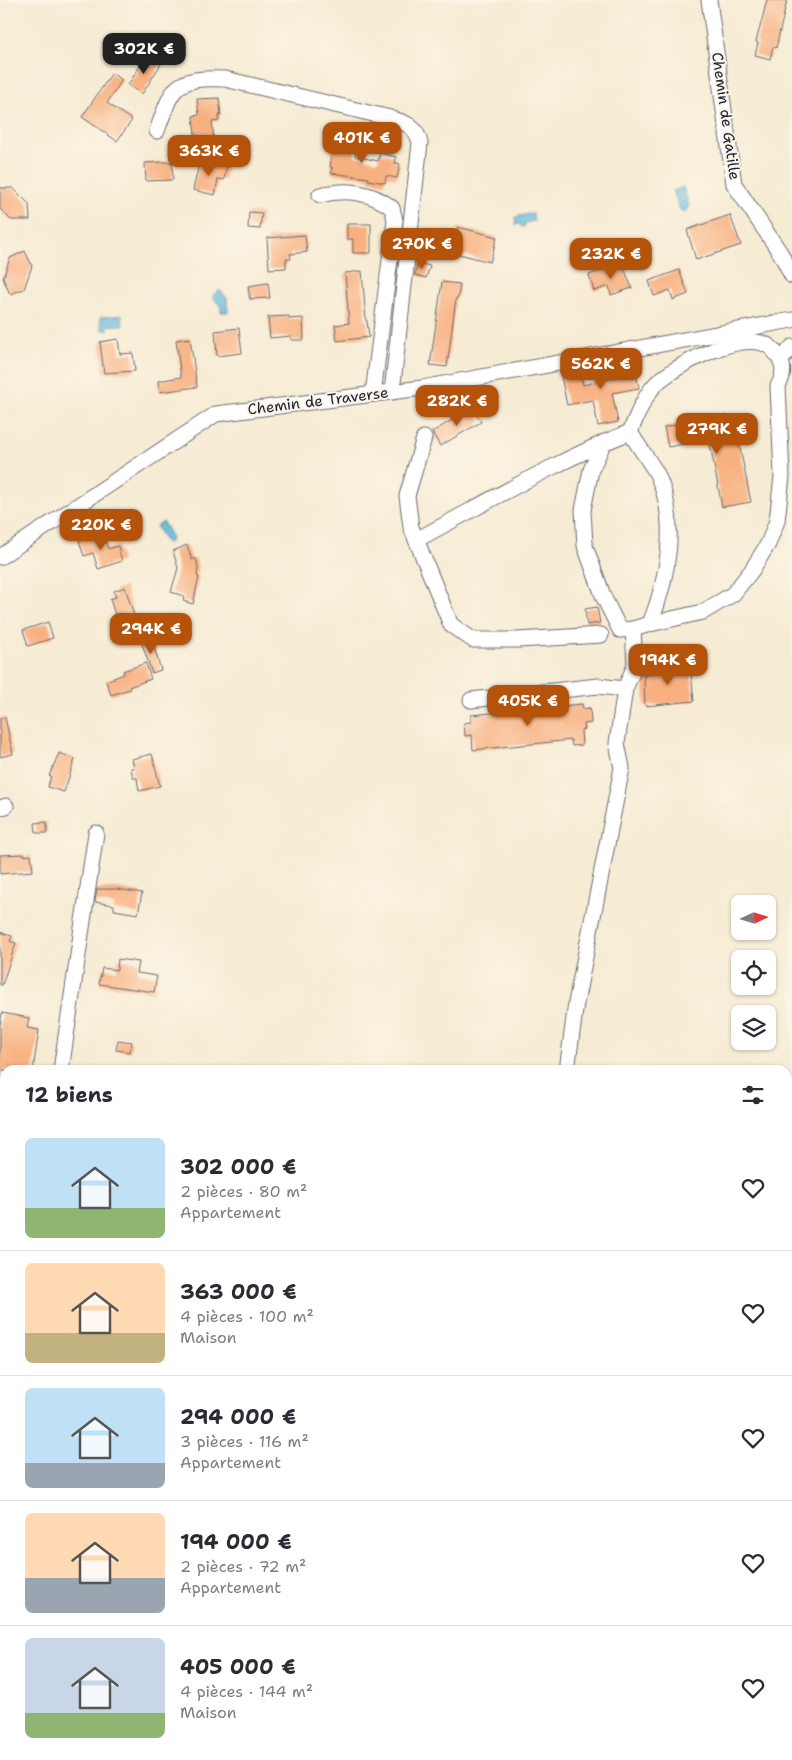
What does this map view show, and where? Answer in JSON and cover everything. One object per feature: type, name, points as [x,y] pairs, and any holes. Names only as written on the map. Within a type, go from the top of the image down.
[{"type":"street","name":"Chemin de Gatille","points":[[709,0],[734,184],[781,254],[792,276]]},
{"type":"street","points":[[157,130],[169,97],[175,90],[188,81],[209,78],[225,78],[386,117],[407,123],[415,129],[420,143],[392,392]]},
{"type":"street","points":[[320,194],[355,192],[374,197],[392,208],[395,220],[373,394]]},
{"type":"street","name":"Chemin de Traverse","points":[[0,557],[216,414],[422,388],[792,320]]},
{"type":"street","points":[[416,540],[604,442],[630,432],[640,405],[659,381],[689,360],[730,344],[755,343],[769,347],[781,360],[784,375],[778,386],[782,476],[777,521],[768,544],[752,570],[733,594],[702,612],[626,629],[601,641],[473,640],[451,625],[416,540],[411,527],[407,496],[424,438]]},
{"type":"street","points":[[781,360],[792,347]]},
{"type":"street","points":[[630,432],[656,474],[666,499],[669,531],[660,597],[650,624]]},
{"type":"street","points":[[568,1065],[576,1003],[622,768],[617,743],[625,689],[635,665],[626,629],[604,598],[585,546],[583,510],[591,470],[604,442]]},
{"type":"street","points":[[471,700],[598,686],[625,689]]},
{"type":"street","points":[[63,1065],[96,833]]},
{"type":"water","points":[[683,187],[689,206],[687,211],[684,212],[680,210],[673,191]]},
{"type":"water","points":[[533,213],[534,221],[525,223],[525,226],[522,227],[519,224],[516,225],[515,217]]},
{"type":"water","points":[[220,290],[227,298],[228,312],[221,312],[221,307],[212,296]]},
{"type":"water","points":[[122,315],[123,325],[107,326],[108,330],[102,330],[100,317]]},
{"type":"water","points":[[163,522],[172,538],[169,543],[165,542],[156,526]]},
{"type":"building","points":[[767,0],[787,0],[776,48],[773,47],[770,59],[755,55],[758,43],[756,42]]},
{"type":"building","points":[[149,56],[161,64],[142,94],[128,85],[143,61],[145,62]]},
{"type":"building","points":[[112,73],[122,80],[107,103],[132,120],[117,141],[82,117]]},
{"type":"building","points":[[219,98],[221,115],[219,115],[219,121],[212,122],[214,142],[196,143],[193,116],[199,115],[197,99]]},
{"type":"building","points":[[334,139],[346,140],[345,145],[356,146],[355,156],[378,161],[380,153],[396,157],[395,163],[400,164],[397,178],[386,176],[385,183],[368,180],[369,178],[331,173],[332,167],[330,167]]},
{"type":"building","points":[[200,160],[227,165],[224,180],[218,179],[215,195],[193,190]]},
{"type":"building","points":[[172,162],[173,180],[146,181],[145,163]]},
{"type":"building","points":[[0,188],[13,188],[29,204],[30,220],[11,220],[0,209]]},
{"type":"building","points":[[249,212],[262,213],[260,229],[248,228]]},
{"type":"building","points":[[730,215],[741,245],[696,260],[687,230]]},
{"type":"building","points":[[347,224],[371,224],[371,253],[353,253],[353,239],[347,239]]},
{"type":"building","points":[[458,227],[497,237],[490,262],[440,249],[445,231],[456,234]]},
{"type":"building","points":[[305,235],[307,252],[290,254],[291,259],[286,259],[286,268],[269,269],[267,238]]},
{"type":"building","points":[[25,251],[32,266],[24,289],[10,294],[3,278],[10,258]]},
{"type":"building","points":[[418,263],[430,266],[426,278],[415,275]]},
{"type":"building","points":[[622,263],[632,288],[611,295],[609,286],[594,291],[589,275]]},
{"type":"building","points":[[679,270],[688,294],[673,300],[670,290],[654,296],[649,281]]},
{"type":"building","points":[[362,271],[369,337],[337,341],[335,325],[349,323],[345,273]]},
{"type":"building","points":[[442,282],[460,284],[458,298],[456,298],[447,367],[430,365]]},
{"type":"building","points":[[268,283],[270,298],[250,299],[248,286]]},
{"type":"building","points":[[289,316],[289,319],[303,318],[304,340],[291,340],[291,336],[270,338],[268,317]]},
{"type":"building","points":[[239,328],[242,353],[217,356],[215,331]]},
{"type":"building","points":[[190,338],[197,387],[160,392],[158,381],[181,377],[176,340]]},
{"type":"building","points":[[118,339],[120,354],[133,353],[135,371],[104,373],[100,342]]},
{"type":"building","points":[[633,359],[639,388],[612,393],[618,422],[598,426],[593,400],[567,405],[560,372],[579,369],[583,385],[617,377],[613,362]]},
{"type":"building","points":[[473,408],[481,422],[440,446],[432,432]]},
{"type":"building","points":[[726,415],[730,435],[737,433],[751,502],[722,507],[709,439],[668,447],[664,427]]},
{"type":"building","points":[[103,534],[108,549],[118,546],[122,561],[98,569],[93,553],[84,556],[79,541]]},
{"type":"building","points":[[187,545],[192,560],[196,558],[197,576],[199,577],[193,604],[183,601],[184,596],[171,592],[178,568],[173,551]]},
{"type":"building","points":[[125,587],[141,637],[124,643],[110,599],[116,597],[114,591]]},
{"type":"building","points":[[597,607],[600,623],[587,625],[585,609]]},
{"type":"building","points":[[48,622],[53,638],[28,646],[23,630]]},
{"type":"building","points":[[151,637],[161,670],[152,673],[141,641]]},
{"type":"building","points":[[146,663],[151,679],[111,695],[106,681],[124,674],[123,671]]},
{"type":"building","points":[[681,664],[691,672],[694,701],[645,706],[644,675],[652,674],[651,668]]},
{"type":"building","points":[[582,704],[583,709],[590,708],[591,723],[584,724],[585,729],[581,730],[582,745],[572,746],[571,740],[473,750],[472,735],[465,736],[464,723],[471,722],[471,715]]},
{"type":"building","points":[[5,717],[13,754],[0,757],[0,718]]},
{"type":"building","points":[[59,753],[75,759],[64,792],[48,787],[51,776],[49,776]]},
{"type":"building","points":[[152,754],[160,786],[139,791],[137,778],[133,778],[131,768],[134,768],[132,759]]},
{"type":"building","points":[[47,822],[47,833],[36,833],[35,823]]},
{"type":"building","points":[[25,854],[25,856],[31,855],[33,871],[0,874],[0,855]]},
{"type":"building","points":[[97,889],[117,889],[142,893],[138,914],[114,910],[114,905],[95,902]]},
{"type":"building","points":[[0,932],[12,936],[10,941],[16,943],[2,985],[0,985]]},
{"type":"building","points":[[118,959],[139,962],[137,973],[157,976],[154,992],[99,984],[102,968],[117,970]]},
{"type":"building","points":[[2,1013],[29,1018],[27,1028],[39,1030],[34,1065],[0,1065]]},
{"type":"building","points":[[118,1040],[132,1042],[130,1052],[116,1050]]}]
